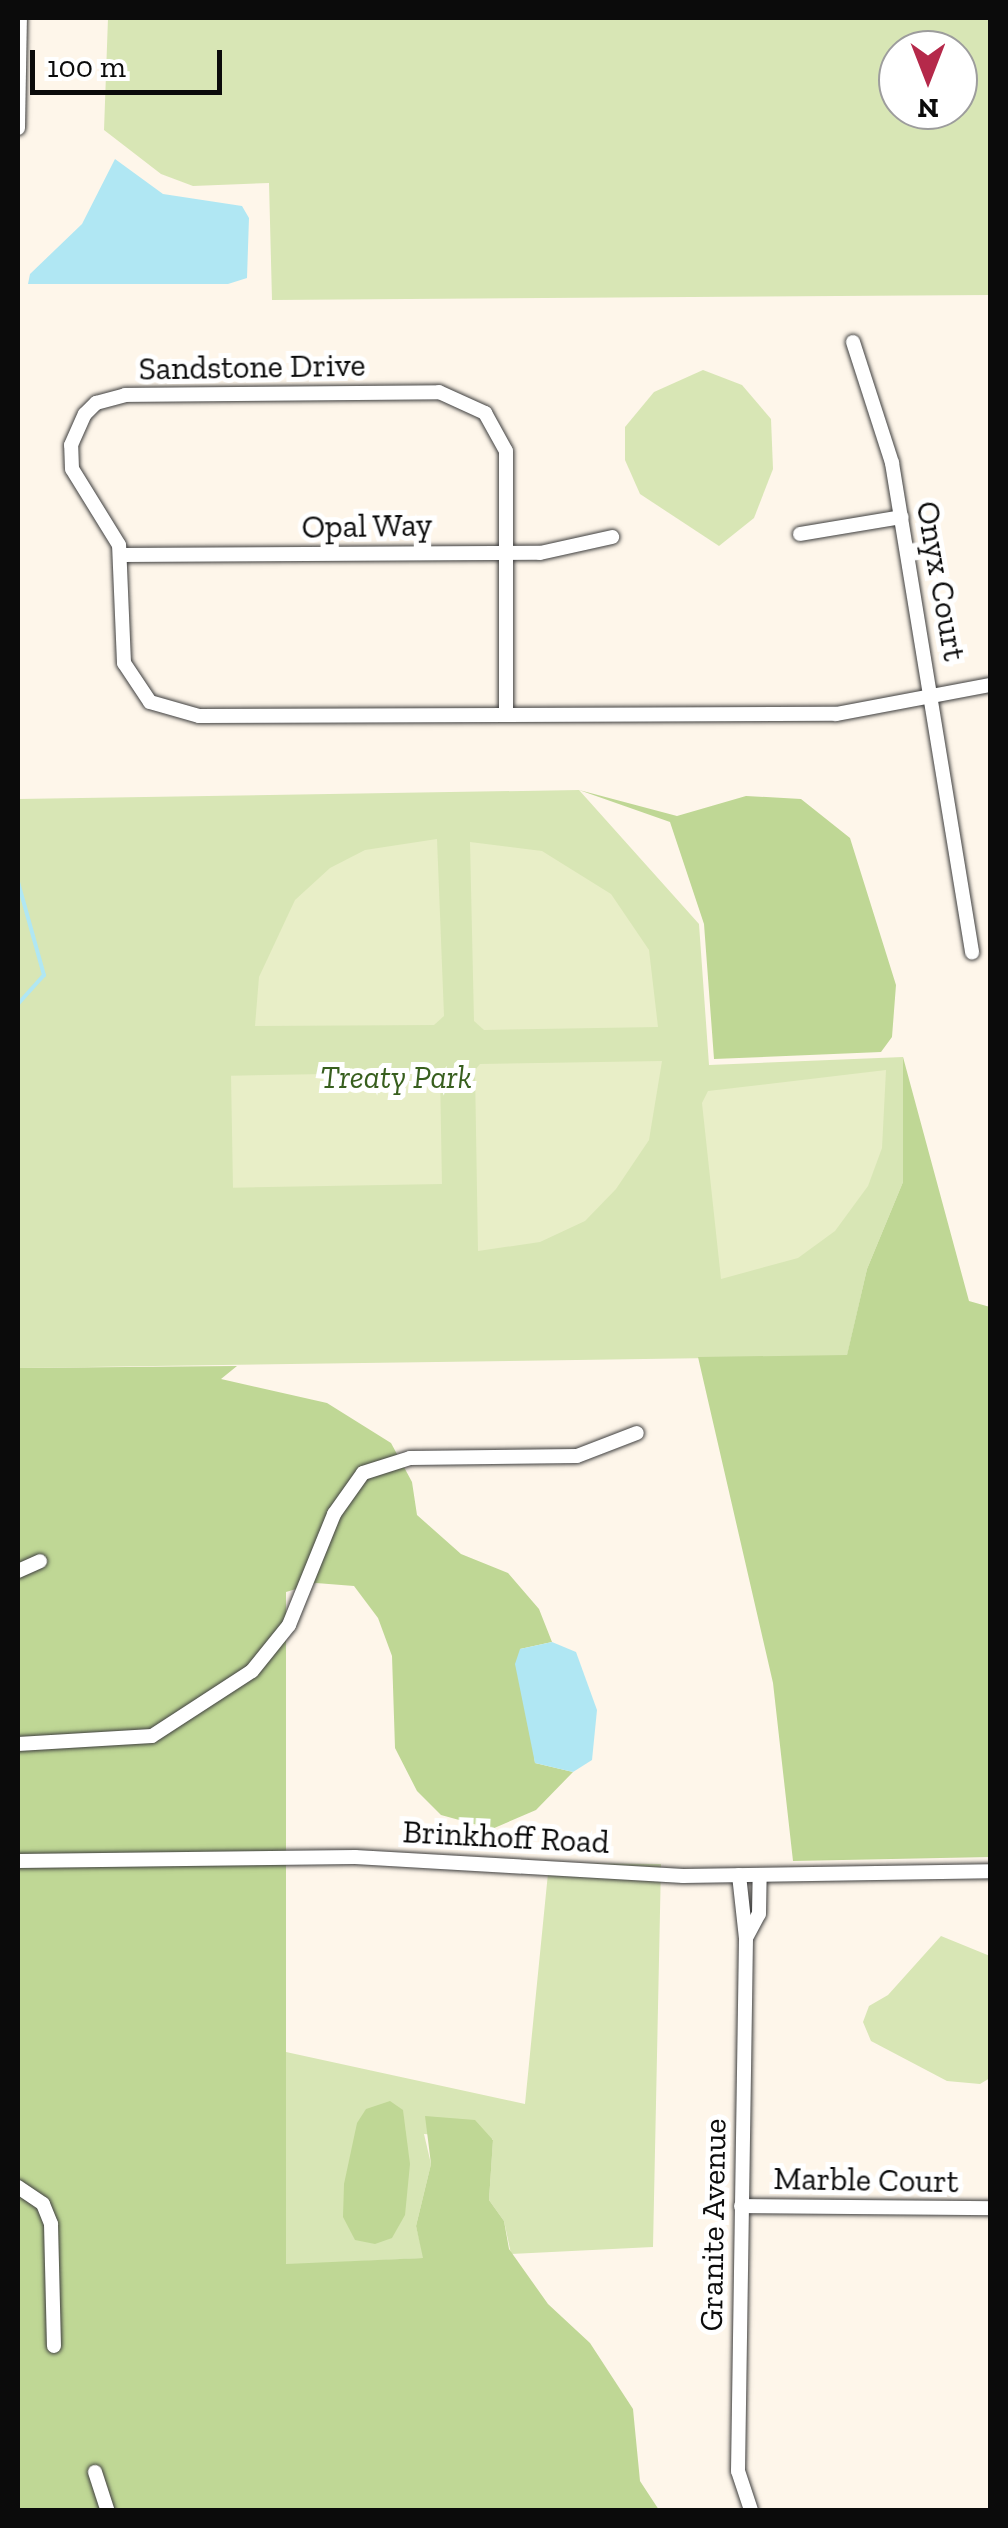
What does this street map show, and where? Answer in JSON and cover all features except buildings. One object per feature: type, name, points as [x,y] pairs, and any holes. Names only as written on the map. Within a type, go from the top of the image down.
[{"type":"street","points":[[18,128],[20,18]]},
{"type":"street","name":"Onyx Court","points":[[854,342],[888,447],[902,517],[934,696],[972,952]]},
{"type":"street","name":"Sandstone Drive","points":[[506,715],[508,552],[502,436],[463,399],[439,392],[166,394],[96,404],[71,446],[76,481],[112,527],[121,555],[124,663],[137,689],[164,710],[199,716],[836,714],[990,686]]},
{"type":"street","points":[[800,534],[902,517]]},
{"type":"street","name":"Opal Way","points":[[121,555],[558,552],[612,537]]},
{"type":"street","points":[[18,1744],[152,1736],[252,1671],[289,1624],[334,1514],[363,1473],[410,1458],[577,1456],[636,1433]]},
{"type":"street","points":[[18,1571],[40,1561]]},
{"type":"street","name":"Brinkhoff Road","points":[[18,1861],[356,1857],[740,1875],[990,1871]]},
{"type":"street","name":"Granite Avenue","points":[[740,1875],[746,1938],[738,2471],[752,2510]]},
{"type":"street","name":"Granite Avenue","points":[[746,1938],[756,1928],[760,1875]]},
{"type":"street","points":[[18,2187],[43,2204],[51,2224],[54,2346]]},
{"type":"street","name":"Marble Court","points":[[741,2206],[990,2208]]},
{"type":"street","points":[[95,2472],[107,2510]]},
{"type":"green space","points":[[108,18],[990,18],[990,295],[272,300],[269,183],[193,186],[161,174],[104,130]]},
{"type":"green space","points":[[703,370],[742,385],[771,419],[773,469],[754,518],[719,546],[640,494],[625,460],[625,427],[654,392]]},
{"type":"green space","name":"Treaty Park","points":[[579,790],[699,924],[709,1065],[903,1057],[903,1182],[867,1269],[847,1356],[18,1368],[18,799]]},
{"type":"green space","points":[[579,790],[677,816],[746,796],[801,799],[850,838],[896,985],[892,1037],[881,1052],[714,1059],[704,924],[670,822]]},
{"type":"green space","points":[[437,839],[444,1016],[434,1025],[255,1026],[259,977],[295,900],[330,868],[365,850]]},
{"type":"green space","points":[[470,842],[542,851],[611,894],[649,950],[658,1027],[484,1030],[474,1021]]},
{"type":"green space","points":[[903,1057],[969,1301],[990,1307],[990,1857],[793,1861],[773,1683],[698,1357],[847,1355],[867,1269],[903,1182]]},
{"type":"green space","points":[[662,1061],[649,1140],[616,1189],[585,1221],[540,1242],[478,1251],[475,1070],[480,1064]]},
{"type":"green space","points":[[886,1070],[882,1148],[868,1186],[835,1231],[798,1258],[721,1279],[702,1103],[708,1091]]},
{"type":"green space","points":[[440,1072],[442,1184],[233,1188],[231,1076]]},
{"type":"green space","points":[[237,1366],[221,1379],[327,1403],[391,1443],[412,1482],[417,1515],[461,1554],[508,1573],[539,1609],[552,1642],[520,1649],[535,1763],[573,1772],[536,1810],[492,1829],[441,1815],[417,1791],[395,1748],[392,1656],[378,1618],[354,1586],[316,1583],[286,1592],[286,2264],[423,2258],[416,2226],[431,2164],[425,2116],[475,2120],[493,2140],[489,2200],[504,2221],[509,2249],[548,2304],[590,2343],[633,2409],[640,2481],[659,2510],[18,2510],[18,1368]]},
{"type":"green space","points":[[549,1863],[661,1864],[653,2247],[511,2254],[504,2221],[489,2200],[493,2139],[424,2134],[431,2164],[416,2226],[424,2258],[286,2265],[286,2052],[525,2104]]},
{"type":"green space","points":[[941,1936],[990,1956],[990,2078],[980,2084],[947,2081],[871,2041],[863,2022],[869,2006],[888,1995]]},
{"type":"green space","points":[[390,2101],[403,2110],[410,2164],[405,2215],[392,2238],[375,2244],[355,2240],[343,2217],[344,2184],[357,2123],[366,2109]]},
{"type":"water","points":[[115,159],[163,194],[242,206],[249,218],[247,278],[228,284],[28,284],[30,274],[82,224]]},
{"type":"water","points":[[552,1642],[576,1652],[597,1710],[592,1760],[573,1772],[535,1763],[515,1664],[520,1649]]},
{"type":"waterway","points":[[18,882],[44,975],[18,1004]]}]
